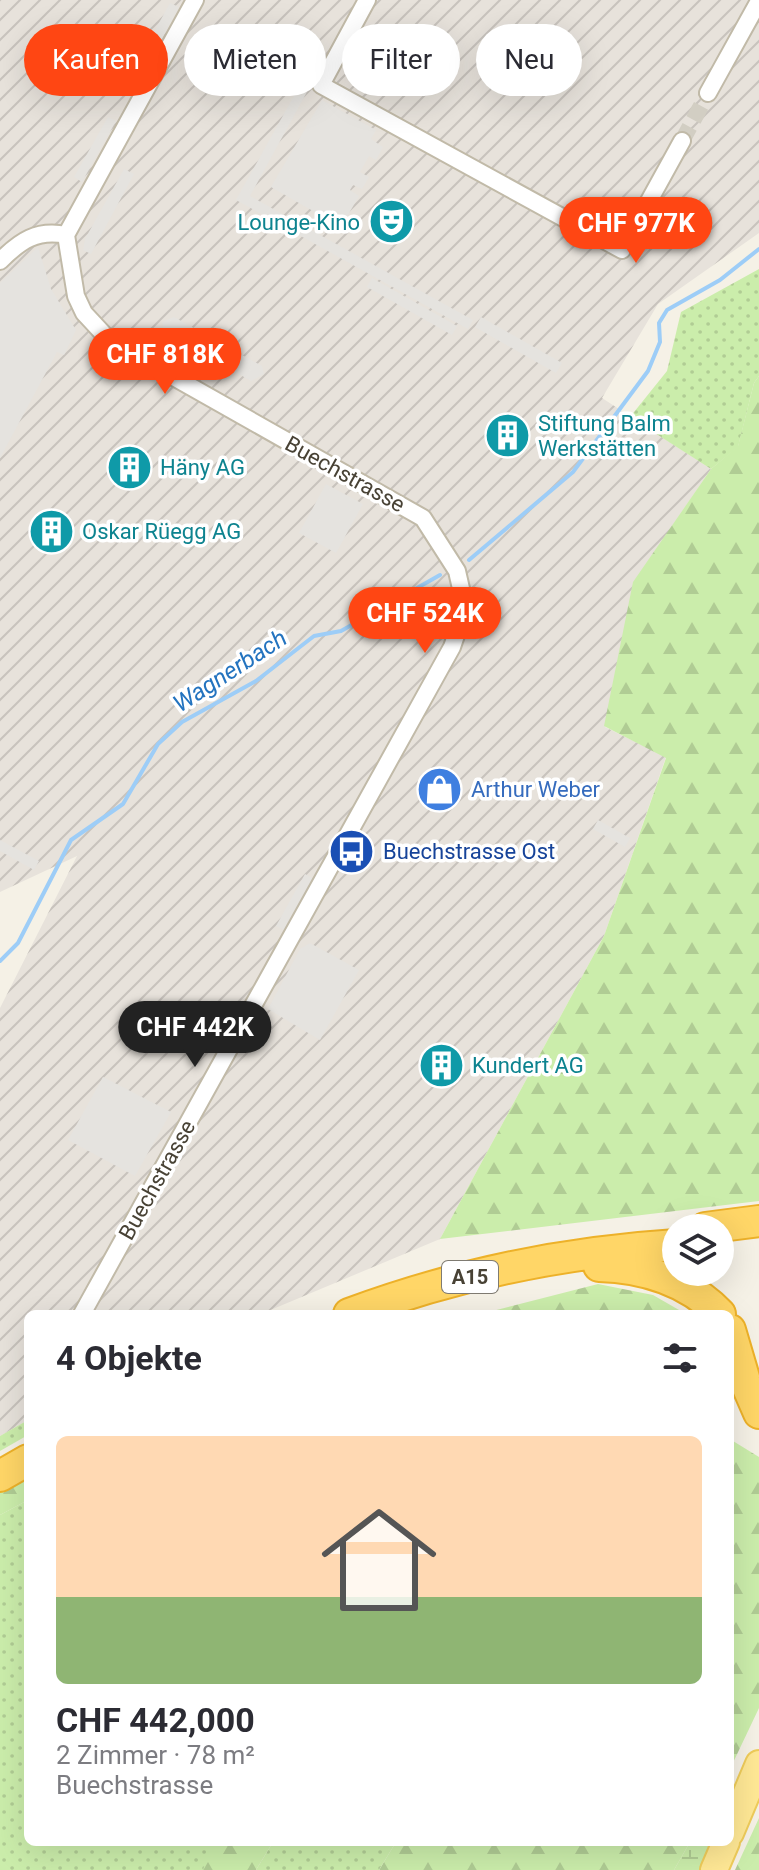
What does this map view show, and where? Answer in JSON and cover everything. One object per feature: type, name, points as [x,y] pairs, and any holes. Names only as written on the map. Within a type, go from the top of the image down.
[{"type":"highway","points":[[734,1224],[759,1221]]},
{"type":"highway","points":[[582,1255],[616,1240],[662,1234]]},
{"type":"highway","points":[[734,1244],[759,1243]]},
{"type":"highway","name":"A15","points":[[361,1310],[410,1294],[531,1264],[662,1246]]},
{"type":"highway","points":[[531,1264],[604,1266],[645,1271],[700,1296],[716,1310]]},
{"type":"highway","points":[[734,1344],[759,1413]]},
{"type":"highway","points":[[0,1476],[24,1462]]},
{"type":"main road","points":[[734,1823],[759,1764]]},
{"type":"main road","points":[[714,1870],[724,1846]]},
{"type":"street","points":[[0,261],[21,241],[37,234],[66,235],[195,0]]},
{"type":"street","points":[[367,0],[321,85],[622,250],[682,141]]},
{"type":"street","points":[[708,93],[759,1]]},
{"type":"street","name":"Buechstrasse","points":[[66,235],[70,278],[84,313],[95,328],[110,341],[190,387],[408,507],[433,530],[457,571],[462,593],[462,618],[452,647],[84,1310]]},
{"type":"shaded area","points":[[0,0],[759,0],[759,233],[658,304],[602,398],[711,469],[634,582],[605,727],[666,757],[604,936],[440,1239],[271,1310],[24,1310],[24,1422],[0,1436],[0,1008],[77,856],[0,892]]},
{"type":"shaded area","points":[[170,3],[179,7],[168,28],[168,24],[158,24]]},
{"type":"shaded area","points":[[294,96],[305,96],[250,196],[473,320],[468,329],[236,200]]},
{"type":"shaded area","points":[[322,100],[376,130],[371,139],[383,147],[376,160],[369,156],[360,172],[369,177],[362,189],[353,185],[350,190],[359,196],[341,227],[271,187]]},
{"type":"shaded area","points":[[108,117],[116,121],[82,182],[74,177]]},
{"type":"shaded area","points":[[124,169],[134,174],[91,254],[83,250],[85,239]]},
{"type":"shaded area","points":[[38,247],[51,289],[76,330],[64,355],[57,352],[0,458],[0,283]]},
{"type":"shaded area","points":[[372,278],[457,326],[452,335],[367,287]]},
{"type":"shaded area","points":[[174,317],[262,366],[264,374],[251,381],[164,331],[162,322]]},
{"type":"shaded area","points":[[481,317],[562,363],[556,373],[475,327]]},
{"type":"shaded area","points":[[326,484],[363,504],[336,553],[299,533]]},
{"type":"shaded area","points":[[598,820],[630,838],[625,847],[593,829]]},
{"type":"shaded area","points":[[0,840],[39,861],[34,870],[0,851]]},
{"type":"shaded area","points":[[305,874],[316,880],[287,932],[276,926]]},
{"type":"shaded area","points":[[310,943],[359,970],[320,1040],[268,1009],[300,949]]},
{"type":"shaded area","points":[[103,1077],[171,1112],[135,1176],[68,1140]]},
{"type":"green space","points":[[759,269],[759,376],[754,383],[738,447],[711,469],[630,417],[667,371],[681,312]]},
{"type":"green space","points":[[759,376],[759,1201],[440,1239],[604,936],[666,758],[604,726],[633,582],[711,469],[738,446],[754,383]]},
{"type":"green space","points":[[598,1284],[653,1295],[679,1310],[497,1310]]},
{"type":"green space","points":[[24,1422],[24,1437],[0,1451],[0,1436]]},
{"type":"green space","points":[[734,1442],[759,1457],[759,1708],[734,1761]]},
{"type":"green space","points":[[24,1479],[24,1502],[0,1515],[0,1492]]},
{"type":"green space","points":[[24,1502],[24,1846],[225,1846],[218,1870],[0,1870],[0,1515]]},
{"type":"green space","points":[[759,1818],[759,1870],[735,1870]]},
{"type":"green space","points":[[211,1846],[271,1846],[256,1870],[203,1870]]},
{"type":"green space","points":[[271,1846],[394,1846],[379,1870],[256,1870]]},
{"type":"green space","points":[[394,1846],[688,1846],[674,1870],[379,1870]]},
{"type":"green space","points":[[688,1846],[713,1846],[703,1870],[674,1870]]},
{"type":"waterway","name":"Wagnerbach","points":[[469,560],[573,472],[648,371],[660,342],[659,323],[667,310],[720,280],[759,249]]},
{"type":"waterway","name":"Wagnerbach","points":[[0,961],[18,943],[71,840],[123,804],[158,744],[182,722],[256,681],[314,636],[341,631],[440,575]]},
{"type":"tunnel","points":[[682,141],[708,93]]},
{"type":"place","name":"Lounge-Kino","points":[[391,222]]},
{"type":"place","name":"Stiftung Balm Werkstätten","points":[[507,436]]},
{"type":"place","name":"Häny AG","points":[[129,467]]},
{"type":"place","name":"Oskar Rüegg AG","points":[[51,531]]},
{"type":"place","name":"Arthur Weber","points":[[440,789]]},
{"type":"place","name":"Buechstrasse Ost","points":[[352,851]]},
{"type":"place","name":"Kundert AG","points":[[441,1065]]}]
